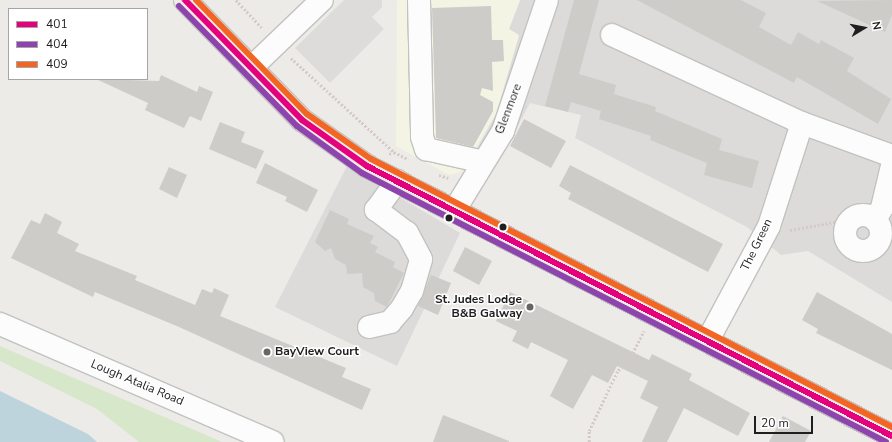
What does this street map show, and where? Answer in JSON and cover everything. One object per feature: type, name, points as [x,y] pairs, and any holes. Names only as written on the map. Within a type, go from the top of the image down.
[{"type":"main road","points":[[185,0],[251,68],[323,137],[397,181],[454,211],[708,340],[892,436]]},
{"type":"street","points":[[251,68],[322,0]]},
{"type":"street","points":[[419,0],[422,137],[426,149],[483,162]]},
{"type":"street","name":"Glenmore","points":[[454,211],[502,131],[547,0]]},
{"type":"street","points":[[612,34],[802,123],[892,156]]},
{"type":"street","name":"The Green","points":[[708,340],[769,226],[802,123]]},
{"type":"street","points":[[875,220],[882,208],[892,166]]},
{"type":"street","points":[[369,327],[390,322],[402,308],[412,291],[421,259],[407,233],[376,210],[397,181]]},
{"type":"street","points":[[864,215],[875,220],[881,236],[876,246],[866,251],[854,249],[847,240],[846,229],[852,219],[864,215]]},
{"type":"street","name":"Lough Atalia Road","points":[[0,324],[273,442]]},
{"type":"path","points":[[236,0],[264,31]]},
{"type":"path","points":[[285,52],[394,152],[414,162]]},
{"type":"path","points":[[383,155],[394,152]]},
{"type":"path","points":[[434,172],[454,178]]},
{"type":"path","points":[[769,226],[794,230],[852,219]]},
{"type":"path","points":[[589,442],[589,431],[618,370],[627,364],[654,313]]},
{"type":"shaded area","points":[[344,0],[382,0],[382,7],[372,17],[384,29],[330,83],[295,48]]},
{"type":"shaded area","points":[[397,0],[520,0],[509,29],[519,35],[496,114],[461,172],[449,175],[396,146]]},
{"type":"shaded area","points":[[520,0],[892,0],[892,302],[808,251],[781,255],[747,227],[575,138],[581,115],[530,103],[498,163],[475,152],[496,114],[519,36],[509,29]]},
{"type":"shaded area","points":[[347,166],[460,233],[397,366],[275,307]]},
{"type":"green space","points":[[0,346],[222,442],[139,442],[97,409],[0,361]]},
{"type":"water","points":[[0,391],[88,434],[97,442],[0,442]]},
{"type":"building","points":[[574,0],[599,0],[579,74],[616,85],[614,94],[656,107],[655,111],[722,139],[719,150],[759,161],[752,188],[704,175],[707,163],[650,140],[651,136],[599,119],[601,111],[571,102],[568,112],[545,106]]},
{"type":"building","points":[[637,0],[741,0],[766,13],[759,27],[791,45],[798,32],[819,44],[821,40],[854,58],[847,71],[891,99],[878,124],[797,77],[794,83]]},
{"type":"building","points":[[892,0],[892,15],[885,32],[817,1]]},
{"type":"building","points":[[491,6],[492,40],[503,40],[504,61],[492,62],[493,91],[482,88],[480,95],[493,102],[493,111],[473,147],[436,138],[432,8]]},
{"type":"building","points":[[161,75],[197,92],[199,86],[213,92],[201,121],[190,116],[184,128],[145,110],[148,103],[98,80],[128,80],[159,81]]},
{"type":"building","points":[[524,119],[566,141],[551,168],[510,146]]},
{"type":"building","points":[[220,122],[245,132],[241,142],[264,151],[256,169],[209,149]]},
{"type":"building","points":[[265,163],[318,190],[307,212],[285,201],[287,197],[256,183]]},
{"type":"building","points":[[570,165],[723,244],[708,272],[568,199],[571,193],[559,186]]},
{"type":"building","points":[[169,167],[187,175],[177,198],[159,189]]},
{"type":"building","points":[[330,210],[349,219],[347,224],[374,236],[370,243],[378,247],[375,252],[395,262],[393,267],[404,273],[387,307],[375,301],[374,293],[363,287],[362,273],[347,274],[346,265],[335,259],[331,248],[325,251],[315,242]]},
{"type":"building","points":[[45,213],[62,222],[57,233],[79,244],[75,251],[137,276],[135,280],[195,305],[202,289],[212,293],[214,288],[229,295],[220,316],[346,368],[342,377],[371,389],[362,410],[179,327],[95,292],[93,297],[11,258],[31,220],[40,224]]},
{"type":"building","points":[[465,247],[492,261],[479,285],[453,271]]},
{"type":"building","points":[[431,275],[451,283],[438,315],[418,306]]},
{"type":"building","points":[[510,292],[649,360],[652,354],[692,374],[689,380],[750,413],[738,436],[684,408],[667,442],[642,442],[658,407],[640,398],[648,381],[617,366],[608,383],[592,375],[573,409],[550,396],[568,360],[531,342],[528,349],[512,341],[517,331],[496,321]]},
{"type":"building","points":[[817,292],[892,334],[892,370],[816,333],[818,329],[802,320]]},
{"type":"building","points":[[443,415],[509,441],[509,442],[433,442]]},
{"type":"building","points":[[783,416],[811,431],[805,442],[769,442]]},
{"type":"transit line","name":"401","points":[[185,0],[302,120],[367,166],[892,436]]},
{"type":"transit line","name":"409","points":[[196,0],[307,114],[371,159],[892,427]]},
{"type":"transit line","name":"404","points":[[179,6],[297,126],[362,173],[886,442]]},
{"type":"place","name":"St. Judes Lodge B&B Galway","points":[[530,307]]},
{"type":"place","name":"BayView Court","points":[[267,352]]}]
